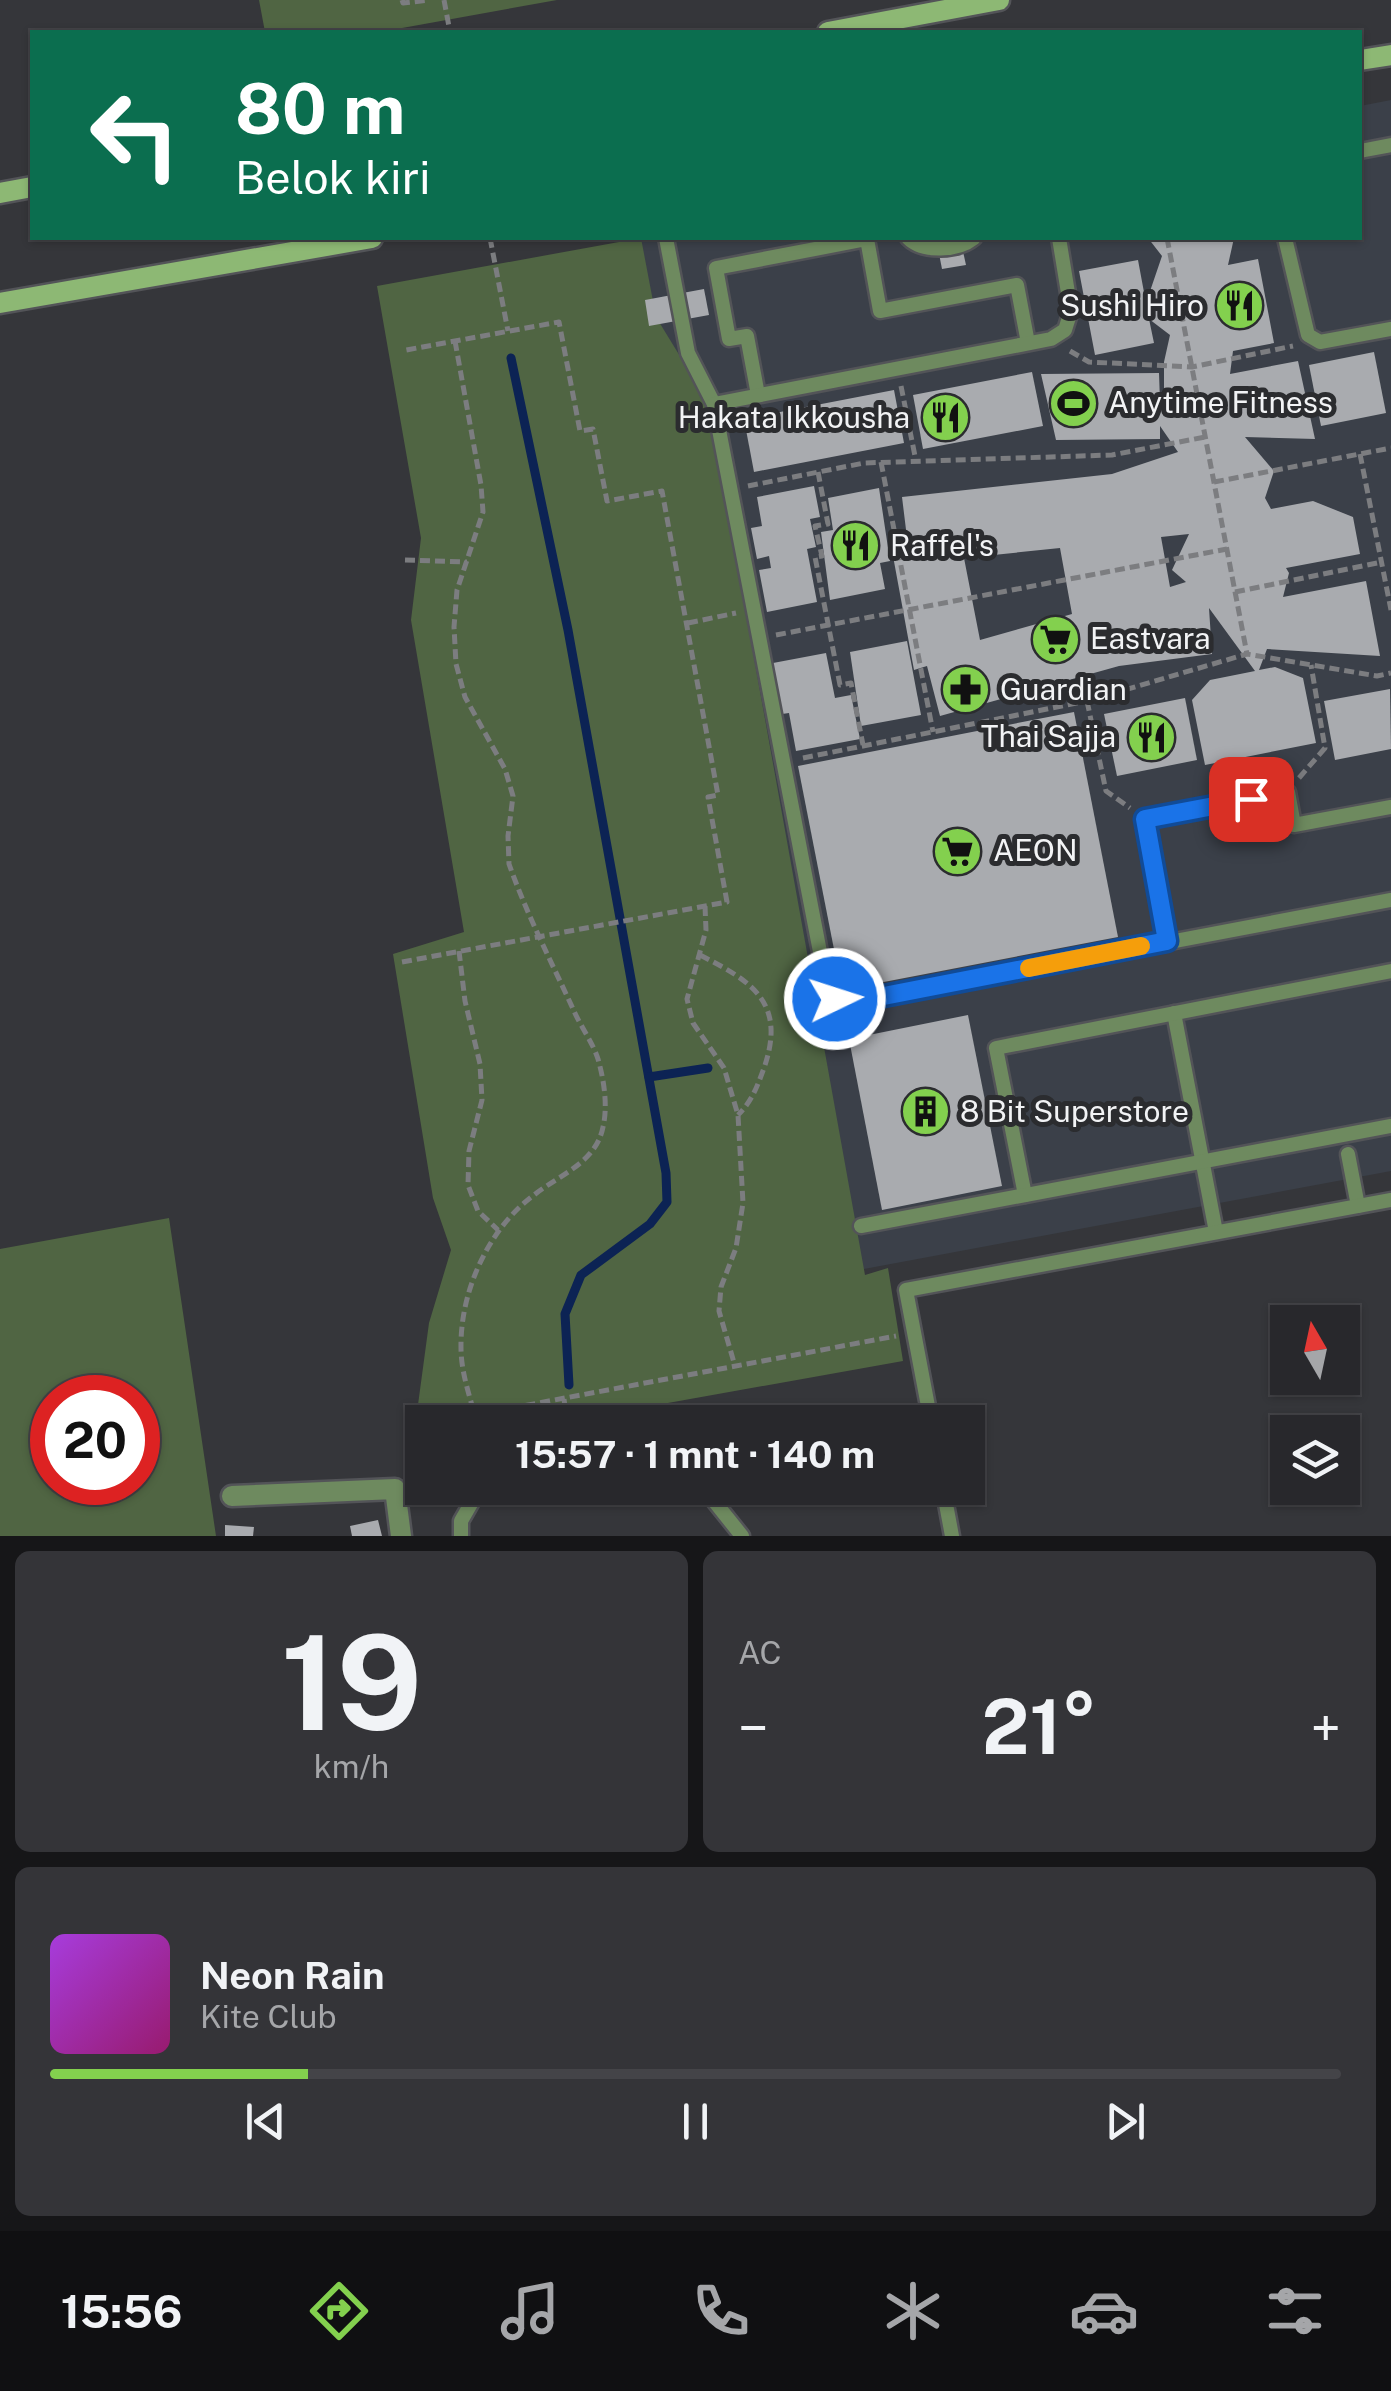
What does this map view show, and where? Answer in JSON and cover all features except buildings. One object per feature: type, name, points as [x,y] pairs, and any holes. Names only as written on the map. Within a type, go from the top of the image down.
[{"type":"main road","points":[[839,30],[998,0]]},
{"type":"main road","points":[[1362,60],[1391,55]]},
{"type":"main road","points":[[0,193],[30,187]]},
{"type":"main road","points":[[0,303],[361,240]]},
{"type":"street","points":[[232,1496],[395,1489],[401,1536]]},
{"type":"lane","points":[[1362,151],[1391,145]]},
{"type":"lane","points":[[666,240],[688,353],[714,404],[826,988],[835,999],[853,1002],[1391,900]]},
{"type":"lane","points":[[758,395],[748,336],[730,340],[716,268],[862,240]]},
{"type":"lane","points":[[867,240],[880,311],[1017,286],[1028,343]]},
{"type":"lane","points":[[910,240],[916,246],[934,248],[971,240]]},
{"type":"lane","points":[[714,404],[1051,339],[1065,330],[1071,310],[1060,240]]},
{"type":"lane","points":[[1284,240],[1308,335],[1320,342],[1391,330]]},
{"type":"lane","points":[[1167,941],[1145,819],[1288,792],[1294,825],[1391,807]]},
{"type":"lane","points":[[1025,1194],[996,1048],[1391,970]]},
{"type":"lane","points":[[1174,1013],[1216,1232]]},
{"type":"lane","points":[[861,1226],[1391,1126]]},
{"type":"lane","points":[[1348,1154],[1358,1206]]},
{"type":"lane","points":[[927,1405],[906,1290],[1391,1200]]},
{"type":"lane","points":[[461,1536],[461,1521],[470,1505]]},
{"type":"lane","points":[[716,1505],[742,1536]]},
{"type":"lane","points":[[946,1505],[952,1536]]},
{"type":"path","points":[[402,0],[429,0]]},
{"type":"path","points":[[444,0],[450,30]]},
{"type":"path","points":[[490,240],[508,331]]},
{"type":"path","points":[[1167,240],[1247,654]]},
{"type":"path","points":[[402,962],[728,902],[708,797],[718,795],[662,491],[607,502],[593,429],[580,432],[559,322],[406,350]]},
{"type":"path","points":[[1051,339],[1090,362],[1192,367],[1290,349],[1308,335]]},
{"type":"path","points":[[455,341],[483,512],[457,590],[456,664],[465,697],[504,769],[513,796],[509,864],[598,1056],[604,1092],[604,1130],[588,1156],[534,1195],[498,1230],[476,1271],[463,1314],[461,1351],[473,1405]]},
{"type":"path","points":[[897,368],[916,461]]},
{"type":"path","points":[[730,489],[881,462],[1112,455],[1205,436]]},
{"type":"path","points":[[1214,482],[1391,448]]},
{"type":"path","points":[[1360,454],[1391,610]]},
{"type":"path","points":[[881,462],[933,732]]},
{"type":"path","points":[[818,472],[828,524],[816,526],[822,556],[815,557],[840,685],[851,683],[864,746]]},
{"type":"path","points":[[759,638],[1227,549]]},
{"type":"path","points":[[404,560],[466,562]]},
{"type":"path","points":[[1235,592],[1382,562]]},
{"type":"path","points":[[686,623],[753,610]]},
{"type":"path","points":[[783,762],[1087,700],[1247,654],[1377,676],[1391,673]]},
{"type":"path","points":[[1288,792],[1326,748],[1311,665]]},
{"type":"path","points":[[1087,700],[1106,792],[1145,819]]},
{"type":"path","points":[[705,906],[706,930],[688,999],[693,1023],[724,1068],[738,1114],[742,1203],[736,1248],[721,1287],[719,1311],[735,1366]]},
{"type":"path","points":[[459,951],[464,1001],[480,1064],[482,1100],[470,1151],[468,1185],[478,1210],[498,1230]]},
{"type":"path","points":[[700,955],[744,977],[762,997],[770,1024],[769,1054],[751,1102],[738,1114]]},
{"type":"path","points":[[533,1405],[914,1333]]},
{"type":"path","points":[[564,1399],[565,1405]]},
{"type":"shaded area","name":"Eastvara","points":[[1391,100],[1391,1171],[821,1277],[615,244],[638,240],[1362,240],[1362,106]]},
{"type":"green space","points":[[259,0],[557,0],[391,30],[265,30]]},
{"type":"green space","points":[[641,240],[656,317],[708,402],[865,1275],[888,1268],[903,1361],[657,1405],[418,1405],[429,1323],[451,1250],[433,1198],[393,954],[464,932],[411,620],[421,538],[377,286]]},
{"type":"green space","points":[[169,1218],[216,1536],[0,1536],[0,1249]]},
{"type":"waterway","points":[[511,358],[568,630],[666,1173],[667,1202],[650,1224],[581,1275],[565,1314],[569,1385]]},
{"type":"waterway","points":[[649,1077],[708,1068]]},
{"type":"slow traffic","points":[[1029,968],[1141,946]]},
{"type":"place","name":"Sushi Hiro","points":[[1239,306]]},
{"type":"place","name":"Anytime Fitness","points":[[1073,403]]},
{"type":"place","name":"Hakata Ikkousha","points":[[945,418]]},
{"type":"place","name":"Raffel's","points":[[855,546]]},
{"type":"place","name":"Eastvara","points":[[1055,639]]},
{"type":"place","name":"Guardian","points":[[965,690]]},
{"type":"place","name":"Thai Sajja","points":[[1151,737]]},
{"type":"place","name":"AEON","points":[[958,851]]},
{"type":"place","name":"8 Bit Superstore","points":[[925,1112]]},
{"type":"route","points":[[835,999],[853,1002],[1167,941],[1145,819],[1251,799]]}]
